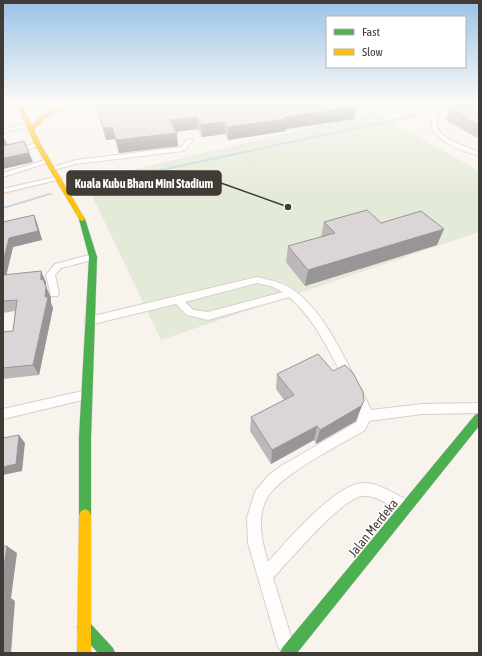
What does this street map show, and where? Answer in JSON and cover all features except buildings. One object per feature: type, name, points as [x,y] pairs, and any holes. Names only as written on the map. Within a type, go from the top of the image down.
[{"type":"main road","points":[[31,133],[82,218],[93,257],[85,438],[84,653]]},
{"type":"main road","name":"Jalan Merdeka","points":[[288,653],[479,418]]},
{"type":"main road","points":[[84,628],[108,653]]},
{"type":"lane","points":[[437,133],[448,140],[479,154]]},
{"type":"lane","points":[[3,175],[50,165],[183,149],[190,140]]},
{"type":"lane","points":[[3,153],[38,145]]},
{"type":"lane","points":[[3,191],[59,178]]},
{"type":"lane","points":[[54,294],[50,276],[58,266],[93,257]]},
{"type":"lane","points":[[89,321],[256,280],[269,280],[282,287],[307,307],[317,320],[365,405],[366,416],[361,426],[286,470],[274,480],[261,495],[254,518],[255,543],[288,653]]},
{"type":"lane","points":[[178,300],[190,313],[208,316],[291,293]]},
{"type":"lane","points":[[3,414],[88,395]]},
{"type":"lane","points":[[366,416],[399,410],[443,407],[479,408]]},
{"type":"lane","points":[[265,576],[331,508],[348,494],[361,489],[375,491],[406,508]]},
{"type":"green space","points":[[288,133],[411,133],[479,171],[479,232],[161,340],[85,181]]},
{"type":"waterway","points":[[95,184],[335,133]]},
{"type":"waterway","points":[[3,208],[51,194]]},
{"type":"traffic: fast","points":[[82,219],[93,257],[85,438],[85,515]]},
{"type":"traffic: fast","points":[[287,653],[479,418]]},
{"type":"traffic: fast","points":[[84,627],[108,653]]},
{"type":"traffic: slow","points":[[32,133],[82,219]]},
{"type":"traffic: slow","points":[[84,653],[85,515]]},
{"type":"place","name":"Kuala Kubu Bharu Mini Stadium","points":[[288,207]]}]
